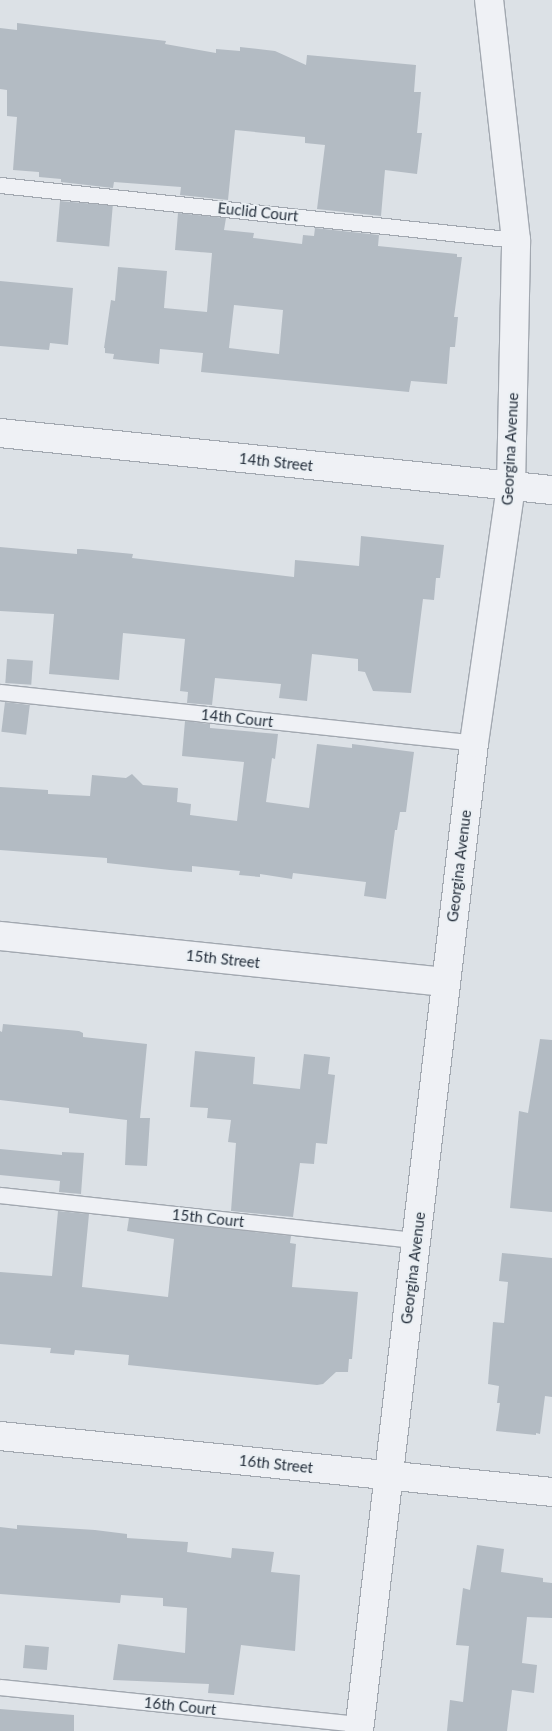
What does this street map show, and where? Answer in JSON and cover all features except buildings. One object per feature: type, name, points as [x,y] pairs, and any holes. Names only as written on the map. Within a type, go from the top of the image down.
[{"type":"street","name":"Georgina Avenue","points":[[360,1728],[474,743],[511,486],[516,240],[489,0]]},
{"type":"street","name":"14th Street","points":[[0,433],[552,490]]},
{"type":"street","name":"15th Street","points":[[0,936],[446,982]]},
{"type":"street","name":"16th Street","points":[[0,1436],[552,1492]]},
{"type":"lane","name":"Euclid Court","points":[[0,185],[516,240]]},
{"type":"lane","name":"14th Court","points":[[0,692],[474,743]]},
{"type":"lane","name":"15th Court","points":[[0,1195],[416,1240]]},
{"type":"lane","name":"16th Court","points":[[0,1688],[360,1728]]}]
